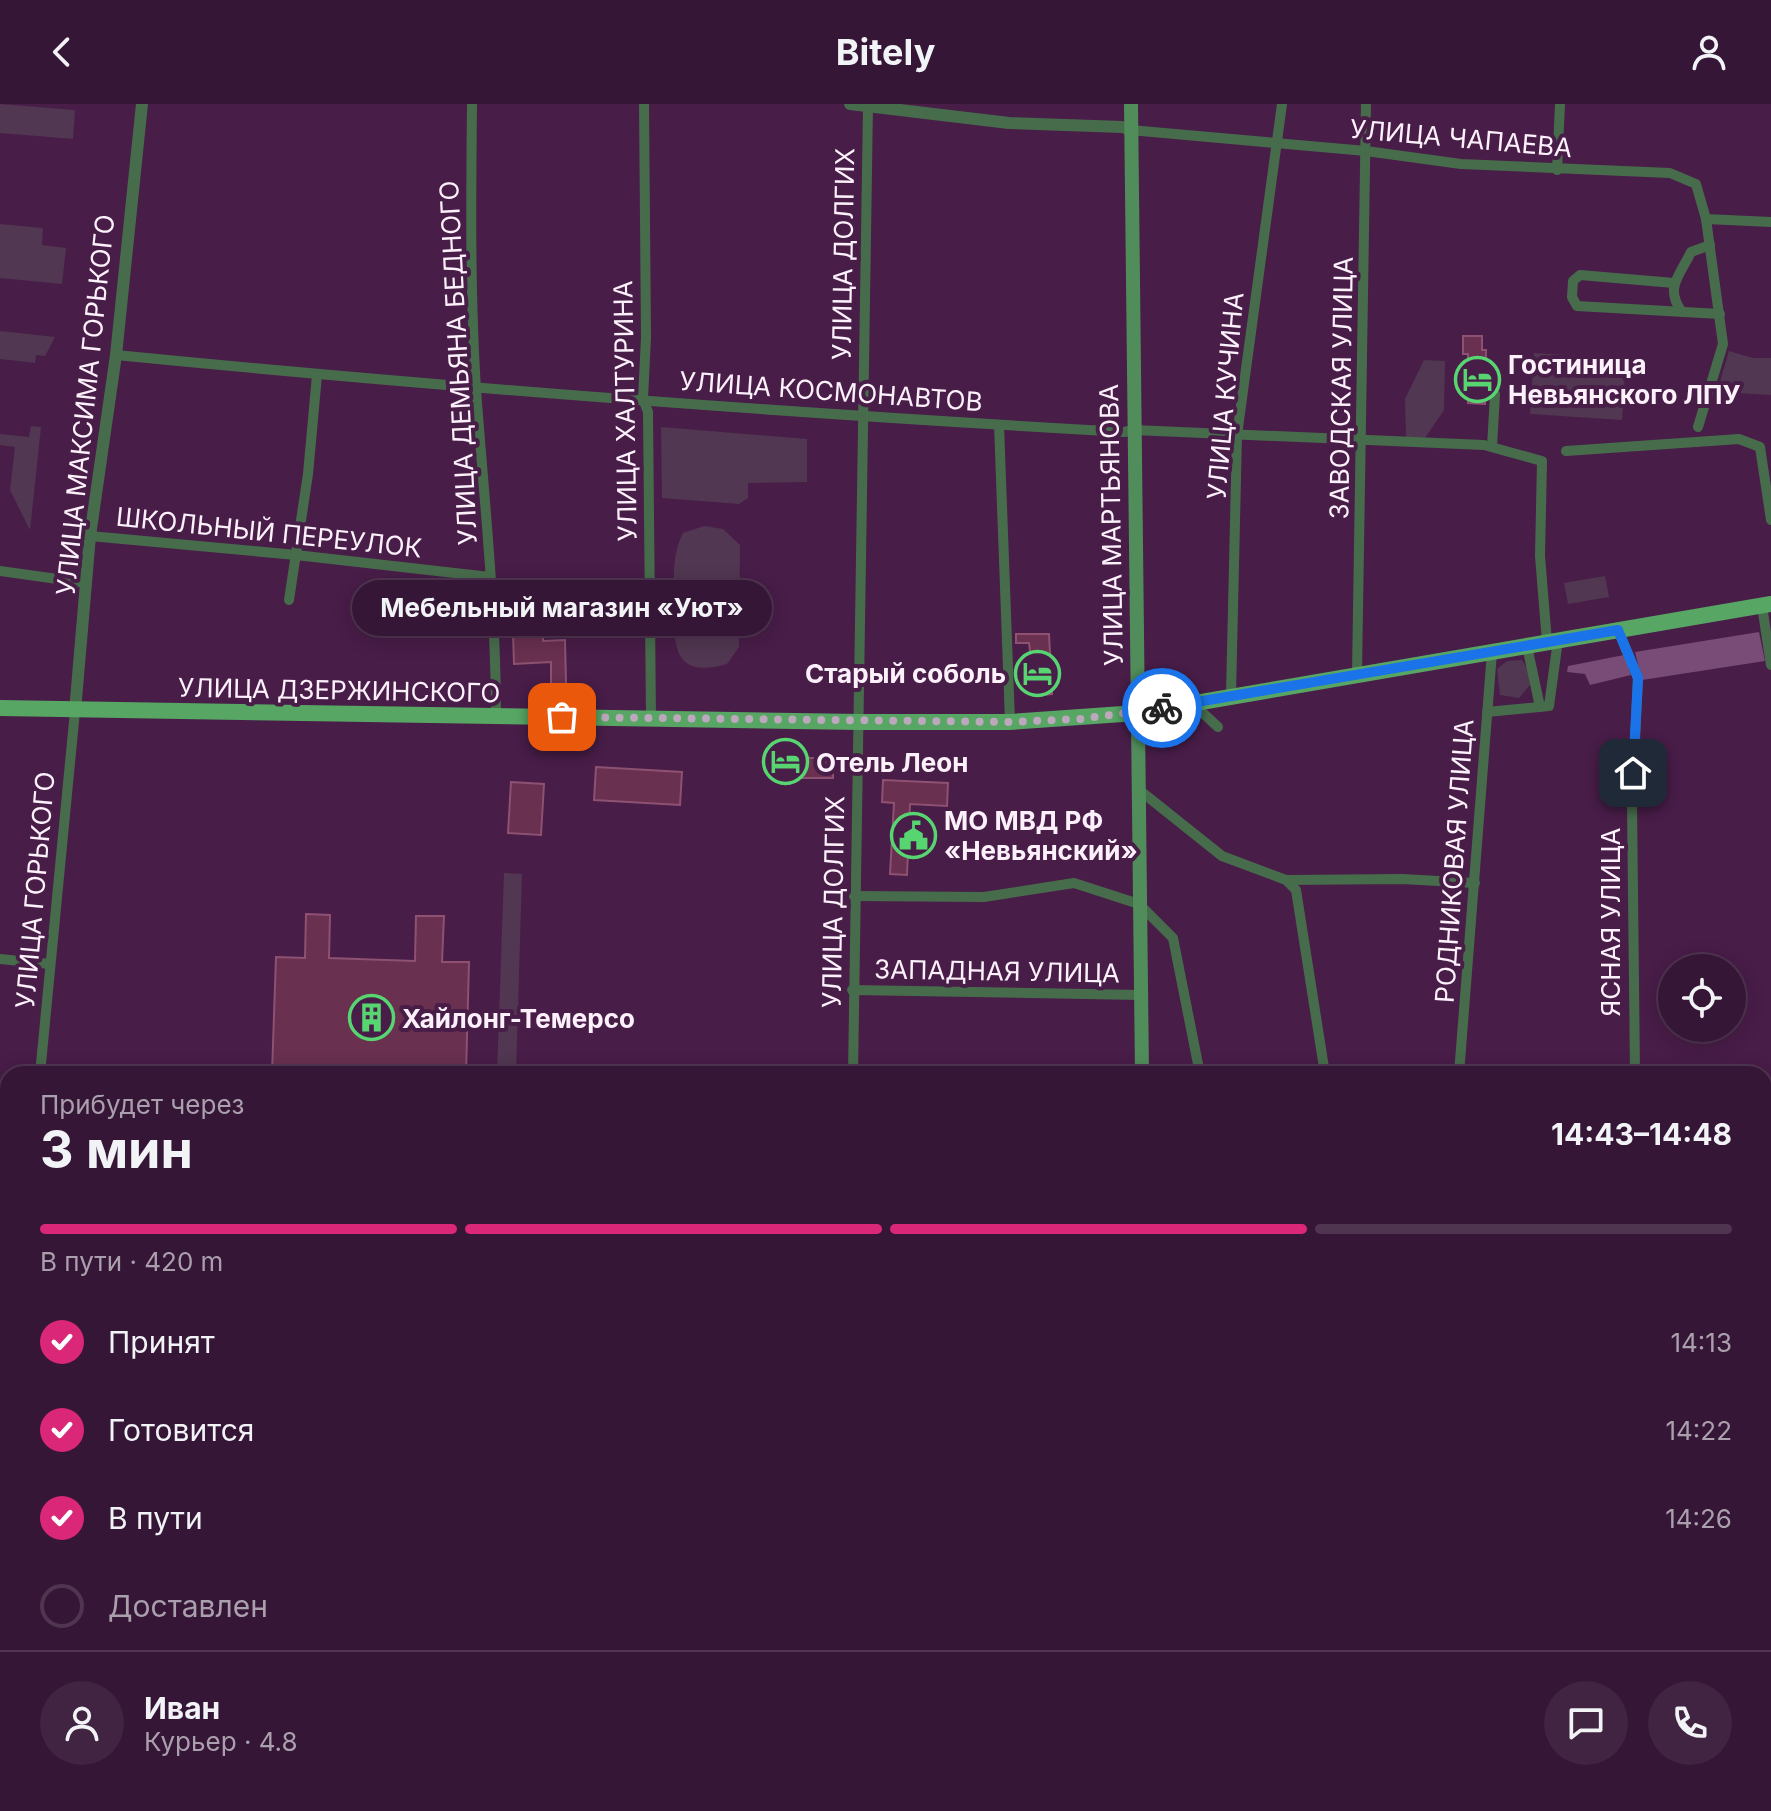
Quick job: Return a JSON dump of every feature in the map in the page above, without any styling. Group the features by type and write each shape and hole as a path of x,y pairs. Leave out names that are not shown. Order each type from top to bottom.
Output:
{"main road":[{"name":"УЛИЦА МАРТЬЯНОВА","path":"1131,104 1142,1066"},
{"name":"УЛИЦА ДЗЕРЖИНСКОГО","path":"0,708 1010,722 1137,713 1231,694 1767,605"}],"street":[{"name":"УЛИЦА МАКСИМА ГОРЬКОГО","path":"75,711 90,536 116,355 142,104"},
{"name":"УЛИЦА ДЕМЬЯНА БЕДНОГО","path":"472,104 470,222 476,387 490,577 496,716"},
{"name":"УЛИЦА ХАЛТУРИНА","path":"644,104 646,337 643,399 648,412 651,718"},
{"name":"УЛИЦА ЧАПАЕВА","path":"850,104 1009,123 1122,127 1276,142 1461,164 1670,173 1696,184 1706,219 1720,314 1723,344 1698,427"},
{"name":"УЛИЦА КУЧИНА","path":"1231,694 1237,435 1282,104"},
{"name":"ЗАВОДСКАЯ УЛИЦА","path":"1357,673 1366,104"},
{"path":"1557,170 1560,104"},
{"name":"УЛИЦА ДОЛГИХ","path":"853,1066 868,106"},
{"path":"1706,219 1771,222"},
{"path":"1682,312 1674,300 1674,283 1691,252 1710,245"},
{"path":"1674,283 1580,275 1573,281 1572,297 1577,306 1720,314"},
{"name":"УЛИЦА КОСМОНАВТОВ","path":"116,355 317,375 861,417 1124,432 1134,430 1492,447 1542,461 1540,556 1553,641"},
{"path":"289,600 317,375"},
{"path":"1492,447 1495,394"},
{"path":"999,425 1010,722"},
{"path":"1566,451 1739,439 1760,447 1771,520"},
{"name":"ШКОЛЬНЫЙ ПЕРЕУЛОК","path":"90,536 490,577"},
{"path":"0,571 86,583"},
{"path":"1767,605 1771,665"},
{"name":"ЯСНАЯ УЛИЦА","path":"1618,630 1638,678 1632,804 1635,1066"},
{"path":"1487,712 1549,706 1553,641"},
{"path":"1527,646 1540,707"},
{"name":"РОДНИКОВАЯ УЛИЦА","path":"1460,1066 1492,652"},
{"path":"1191,702 1218,727"},
{"name":"УЛИЦА ГОРЬКОГО","path":"41,1066 75,711"},
{"path":"1138,789 1222,856 1286,880 1402,879 1475,883"},
{"path":"1286,880 1296,890 1324,1066"},
{"path":"854,896 984,897 1074,883 1139,904 1173,938 1198,1066"},
{"path":"0,959 50,964"},
{"name":"ЗАПАДНАЯ УЛИЦА","path":"852,990 1141,995"}],"shaded area":[{"path":"0,104 75,110 73,139 0,133"},
{"path":"0,224 43,228 42,245 66,248 62,284 0,278"},
{"path":"0,331 55,337 45,356 36,355 35,363 0,359"},
{"path":"1729,351 1753,358 1771,358 1771,395 1717,392"},
{"path":"1534,353 1626,359 1622,420 1530,414"},
{"path":"1424,360 1445,361 1444,410 1425,438 1406,437 1405,399"},
{"path":"31,426 41,427 30,530 10,490 15,447 0,445 0,434 29,437"},
{"path":"661,427 807,439 807,482 748,483 748,498 739,504 662,498"},
{"path":"704,526 723,529 740,545 739,647 727,664 709,668 695,667 686,662 676,644 674,631 677,549 683,533"},
{"path":"1605,576 1609,597 1568,604 1564,583"},
{"path":"1759,632 1765,661 1642,680 1635,652"},
{"path":"1624,655 1631,675 1590,685 1585,674 1567,672 1568,666"},
{"path":"1522,660 1529,671 1530,685 1519,698 1500,695 1497,669 1507,661"},
{"path":"504,873 522,874 516,1066 497,1066"}],"building":[{"name":"Гостиница Невьянского ЛПУ","path":"1463,336 1482,336 1482,350 1486,350 1485,404 1468,403 1468,354 1463,354"},
{"path":"543,631 543,641 565,640 566,684 551,685 551,662 514,664 513,633"},
{"name":"Старый соболь","path":"1016,634 1049,634 1052,694 1042,695 1042,687 1023,687 1022,659 1031,658 1029,643 1016,643"},
{"path":"802,758 833,758 833,778 802,778"},
{"path":"596,767 682,772 680,805 594,800"},
{"name":"МО МВД РФ «Невьянский»","path":"883,780 948,783 947,806 910,804 907,875 890,874 894,803 882,802"},
{"path":"511,782 544,784 541,835 508,833"},
{"name":"Хайлонг-Темерсо","path":"306,914 330,915 329,958 415,961 416,916 444,916 442,962 469,962 466,1066 272,1066 276,957 305,958"}],"way so far":[{"path":"562,717 1010,722 1080,719 1162,708"}],"place":[{"name":"Гостиница Невьянского ЛПУ","path":"1477,379"},
{"name":"Старый соболь","path":"1037,673"},
{"name":"Мебельный магазин «Уют»","path":"562,717"},
{"name":"Отель Леон","path":"785,762"},
{"name":"МО МВД РФ «Невьянский»","path":"913,835"},
{"name":"Хайлонг-Темерсо","path":"371,1018"}],"route":[{"path":"1162,708 1281,685 1618,630 1638,678 1633,773"}]}
